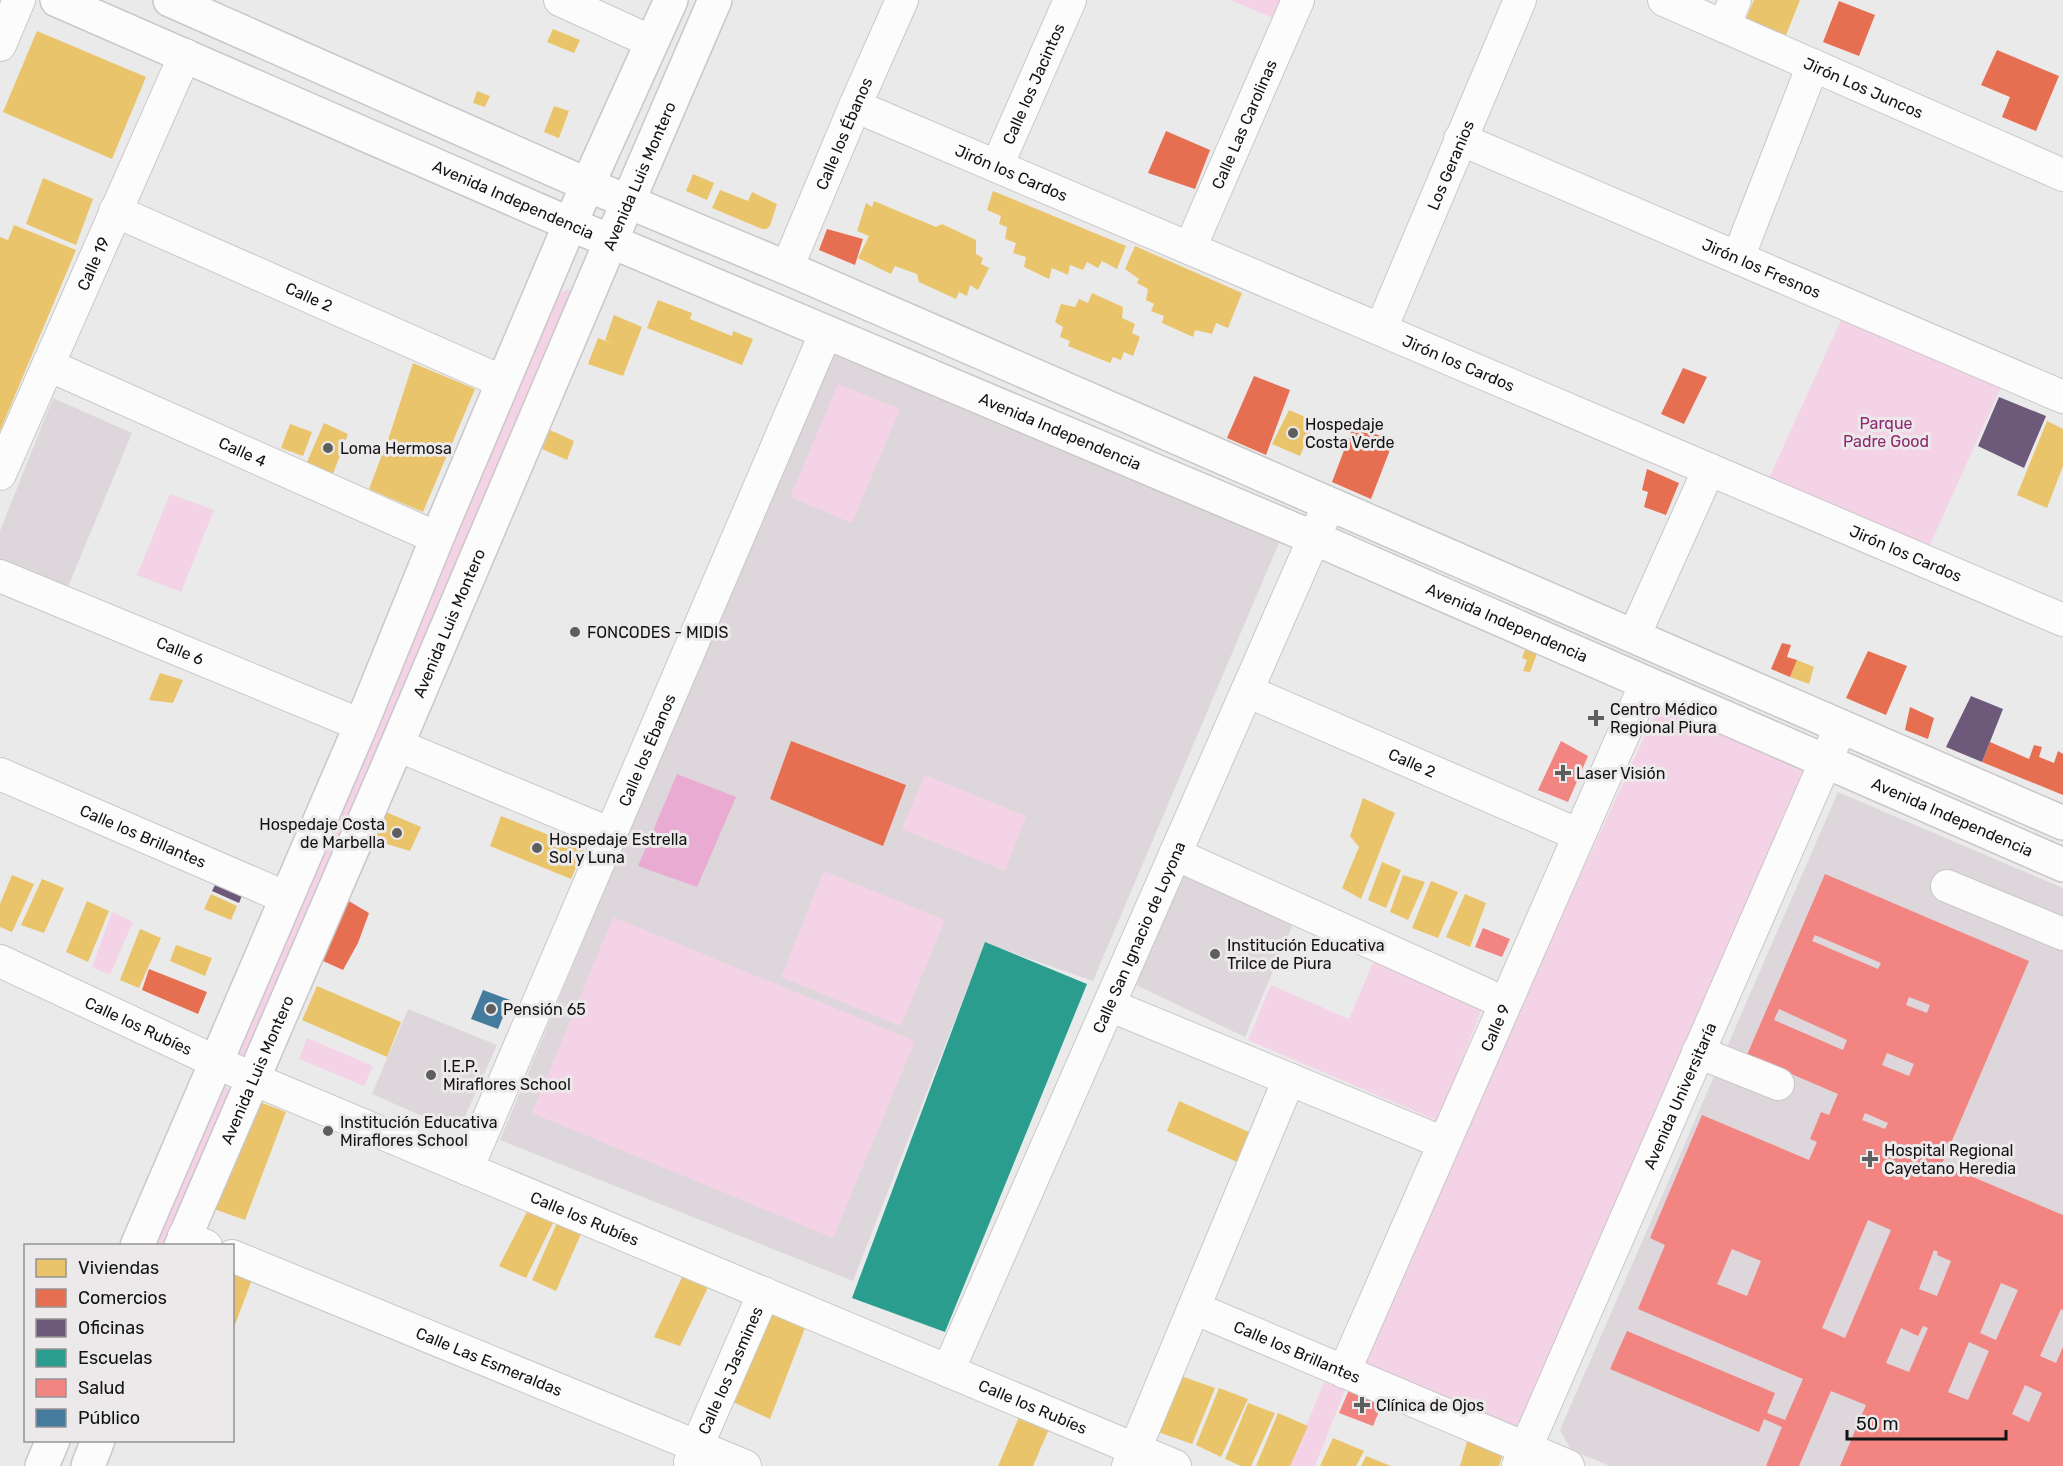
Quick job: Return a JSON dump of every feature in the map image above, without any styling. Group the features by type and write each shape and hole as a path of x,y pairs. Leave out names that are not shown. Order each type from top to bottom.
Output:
{"main road":[{"name":"Avenida Independencia","path":"57,0 570,224 1314,538 2063,865"},
{"path":"170,0 204,7 588,185 787,268 2063,823"},
{"path":"137,1244 361,725 437,538 570,224 671,0"},
{"name":"Avenida Luis Montero","path":"190,1242 253,1079 715,0"},
{"path":"42,1466 51,1442"},
{"path":"88,1466 97,1442"}],"street":[{"path":"0,45 19,0"},
{"path":"560,0 652,42"},
{"name":"Calle los Ébanos","path":"787,268 902,0"},
{"name":"Calle los Jacintos","path":"997,166 1070,0"},
{"name":"Calle Las Carolinas","path":"1190,248 1298,0"},
{"name":"Los Geranios","path":"1381,329 1520,0"},
{"name":"Jirón Los Juncos","path":"1664,0 1730,13 1813,65 2063,175"},
{"name":"Calle 19","path":"0,474 185,55"},
{"path":"1738,258 1813,65"},
{"name":"Jirón los Cardos","path":"855,106 2063,620"},
{"name":"Jirón los Fresnos","path":"1460,139 2063,397"},
{"name":"Calle 2","path":"115,212 503,382"},
{"name":"Calle los Ébanos","path":"467,1169 826,332"},
{"name":"Calle 4","path":"48,365 437,538"},
{"path":"1634,636 1709,469"},
{"name":"Calle San Ignacio de Loyona","path":"948,1371 1329,504"},
{"name":"Calle 6","path":"0,576 361,725"},
{"name":"Calle 9","path":"1344,1372 1646,683"},
{"name":"Calle 2","path":"1247,691 1578,835"},
{"name":"Avenida Universitaría","path":"1522,1457 1841,726"},
{"path":"397,745 611,834"},
{"name":"Calle los Brillantes","path":"0,774 287,898"},
{"path":"1175,854 1505,1003"},
{"path":"1947,886 2063,934"},
{"name":"Calle los Rubíes","path":"0,961 253,1079 948,1371 1132,1458 1175,1466"},
{"path":"1109,1005 1444,1143"},
{"path":"1698,1052 1778,1084"},
{"path":"1132,1458 1289,1079"},
{"name":"Calle Las Esmeraldas","path":"234,1257 694,1454 745,1466"},
{"name":"Calle los Jasmines","path":"694,1454 764,1293"},
{"name":"Calle los Brillantes","path":"1194,1308 1344,1372 1522,1457 1568,1466"}],"shaded area":[{"path":"834,342 1284,531 1093,981 985,943 853,1281 500,1140"},
{"path":"53,398 132,433 67,589 0,560 0,531"},
{"path":"677,774 736,797 697,887 638,866"},
{"name":"Hospital Regional Cayetano Heredia","path":"1838,792 2063,888 2063,1466 1610,1466 1571,1450 1560,1430"},
{"name":"Institución Educativa Trilce de Piura","path":"1183,868 1294,922 1245,1037 1136,985"},
{"name":"I.E.P. Miraflores School","path":"408,1009 497,1045 458,1132 372,1094"}],"green space":[{"path":"1231,0 1286,0 1277,20"},
{"path":"570,289 573,306 244,1063 231,1056 554,295"},
{"name":"Parque Padre Good","path":"1842,318 2002,385 1929,547 1769,478"},
{"path":"838,384 900,409 852,523 790,497"},
{"path":"170,494 214,510 181,592 137,575"},
{"path":"1662,698 1808,764 1515,1439 1356,1364"},
{"path":"925,775 1026,816 1005,871 902,829"},
{"path":"824,871 945,920 901,1026 781,977"},
{"path":"112,912 133,922 110,975 92,967"},
{"path":"613,917 915,1041 833,1238 532,1113"},
{"path":"1375,958 1483,1006 1438,1121 1248,1040 1271,985 1349,1019"},
{"path":"307,1038 373,1066 364,1086 299,1059"},
{"path":"225,1083 229,1091 162,1244 145,1244"},
{"path":"1324,1382 1345,1390 1315,1466 1290,1466"}],"building: Viviendas":[{"path":"1754,0 1800,0 1786,35 1746,19"},
{"path":"553,29 580,40 574,53 547,42"},
{"path":"37,31 146,77 112,159 3,112"},
{"path":"477,91 490,96 485,107 473,103"},
{"path":"554,106 569,111 559,138 544,132"},
{"path":"693,174 714,183 707,200 686,191"},
{"path":"43,178 93,199 76,245 26,224"},
{"path":"720,190 748,201 752,192 777,204 770,226 762,229 712,208"},
{"path":"993,191 1126,246 1117,269 1102,261 1098,268 1087,262 1083,270 1070,265 1068,275 1052,268 1049,279 1024,267 1026,257 1013,253 1016,243 1005,239 1007,227 999,224 1001,216 987,210"},
{"path":"874,201 936,227 942,224 976,240 976,254 983,258 981,264 989,268 978,290 970,285 967,296 959,292 956,299 919,282 917,274 895,266 891,274 858,258 869,236 857,231 866,203 872,207"},
{"path":"14,225 76,250 0,431 0,237 8,240"},
{"path":"1135,246 1242,293 1228,328 1216,323 1212,334 1195,330 1193,337 1162,323 1164,316 1151,311 1154,304 1146,300 1148,289 1137,283 1139,279 1125,269"},
{"path":"1092,293 1123,307 1122,318 1135,324 1132,333 1140,337 1133,356 1124,352 1121,360 1113,357 1110,363 1068,346 1070,341 1060,337 1063,327 1055,322 1061,304 1075,307 1079,299 1088,303"},
{"path":"658,300 692,313 690,319 732,336 733,331 753,339 742,365 647,328"},
{"path":"614,315 642,327 623,376 588,364 598,338 614,344 605,340"},
{"path":"413,363 475,389 423,512 369,489"},
{"name":"Hospedaje Costa Verde","path":"1289,410 1315,421 1300,456 1272,444"},
{"path":"2047,421 2063,429 2063,466 2047,508 2017,495"},
{"name":"Loma Hermosa","path":"324,423 348,434 333,474 307,462"},
{"path":"290,424 312,432 303,456 281,448"},
{"path":"550,430 574,441 567,460 542,449"},
{"path":"1526,647 1538,651 1530,672 1523,671 1527,660 1522,658"},
{"path":"1797,660 1814,667 1809,684 1790,677"},
{"path":"160,673 183,680 173,703 149,700"},
{"path":"1363,798 1395,813 1361,899 1342,888 1359,847 1350,836"},
{"name":"Hospedaje Costa de Marbella","path":"386,812 421,827 410,851 374,840"},
{"name":"Hospedaje Estrella Sol y Luna","path":"501,816 584,849 571,879 490,846"},
{"path":"1382,862 1401,870 1386,908 1368,900"},
{"path":"12,875 34,884 12,932 0,927 0,904"},
{"path":"1403,875 1425,882 1408,920 1390,912"},
{"path":"42,879 64,888 44,933 21,925"},
{"path":"1431,881 1458,892 1438,938 1412,928"},
{"path":"211,894 237,906 231,920 204,909"},
{"path":"1465,894 1486,903 1470,947 1446,937"},
{"path":"87,901 109,911 88,962 66,952"},
{"path":"140,929 161,938 139,988 120,980"},
{"path":"176,945 212,958 205,976 170,961"},
{"path":"317,986 401,1022 387,1057 302,1020"},
{"path":"252,1099 286,1112 245,1220 211,1208"},
{"path":"1179,1101 1249,1132 1237,1162 1167,1131"},
{"path":"530,1206 556,1217 526,1278 499,1266"},
{"path":"560,1216 584,1227 556,1291 532,1280"},
{"path":"234,1261 256,1269 234,1327"},
{"path":"684,1273 709,1285 680,1346 654,1337"},
{"path":"773,1308 807,1323 770,1419 733,1402"},
{"path":"1181,1376 1215,1388 1192,1444 1158,1432"},
{"path":"1219,1388 1248,1399 1221,1457 1196,1445"},
{"path":"1248,1403 1275,1413 1251,1466 1241,1466 1225,1459"},
{"path":"1022,1410 1052,1422 1033,1466 998,1466"},
{"path":"1278,1413 1308,1426 1290,1466 1256,1466"},
{"path":"1333,1438 1364,1451 1356,1466 1320,1466"},
{"path":"1468,1438 1504,1451 1499,1466 1460,1466"},
{"path":"1366,1456 1391,1466 1361,1466"}],"building: Comercios":[{"path":"1839,1 1875,15 1859,56 1823,42"},
{"path":"1997,50 2059,76 2036,131 2002,117 2010,97 1981,85"},
{"path":"1166,131 1210,150 1195,189 1148,173"},
{"path":"827,229 863,239 855,265 819,250"},
{"path":"1683,368 1707,377 1684,424 1661,414"},
{"path":"1254,376 1290,390 1266,455 1227,438"},
{"path":"1354,424 1393,442 1371,499 1332,482"},
{"path":"1647,469 1679,483 1666,515 1644,507 1648,492 1642,490"},
{"path":"1782,643 1791,645 1787,657 1797,660 1790,677 1771,669"},
{"path":"1868,651 1907,666 1886,715 1846,698"},
{"path":"1910,707 1934,718 1928,739 1905,730"},
{"path":"791,741 906,785 883,846 770,799"},
{"path":"1990,742 2029,759 2034,745 2042,747 2039,757 2054,763 2058,751 2063,754 2063,795 1982,762"},
{"path":"347,900 369,913 358,943 343,970 323,961"},
{"path":"149,969 207,992 198,1014 142,990"}],"building: Oficinas":[{"path":"1999,397 2046,416 2024,468 1978,446"},
{"path":"1971,696 2003,709 1982,762 1946,747"},
{"path":"217,881 243,893 239,903 212,891"}],"building: Escuelas":[{"path":"985,942 1087,984 945,1332 852,1298"}],"building: Salud":[{"name":"Laser Visión","path":"1561,741 1588,756 1568,802 1538,790"},
{"name":"Hospital Regional Cayetano Heredia","path":"1825,874 2029,961 1942,1164 2063,1215 2063,1310 2061,1309 2040,1356 2056,1363 2063,1347 2063,1466 1840,1466 1866,1405 1831,1391 1799,1466 1766,1466 1782,1427 1764,1419 1759,1432 1610,1369 1627,1331 1775,1393 1767,1413 1785,1420 1803,1379 1638,1309 1665,1245 1650,1238 1702,1115 1809,1160 1817,1142 1810,1139 1821,1112 1829,1115 1838,1094 1747,1055","holes":["1815,935 1881,963 1878,969 1812,941","1909,997 1930,1005 1927,1013 1906,1005","1779,1009 1847,1040 1843,1050 1774,1020","1887,1053 1914,1064 1909,1076 1882,1065","1865,1113 1888,1123 1885,1129 1862,1120","1868,1220 1891,1230 1845,1338 1822,1328","1732,1249 1761,1261 1747,1296 1717,1284","1934,1250 1938,1252 1937,1255 1951,1261 1937,1296 1919,1289","2001,1283 2018,1290 1996,1340 1980,1333","1923,1326 1928,1328 1909,1372 1886,1363 1901,1328 1918,1336","1969,1342 1989,1351 1968,1400 1948,1392","2025,1385 2042,1393 2029,1422 2012,1414"]},
{"path":"1483,928 1510,939 1502,957 1475,947"},
{"name":"Clínica de Ojos","path":"1352,1383 1385,1397 1373,1426 1339,1413"}],"building: Público":[{"name":"Pensión 65","path":"483,990 510,1000 498,1029 471,1019"}],"place":[{"name":"Hospedaje Costa Verde","path":"1293,433"},
{"name":"Loma Hermosa","path":"328,448"},
{"name":"FONCODES - MIDIS","path":"575,632"},
{"name":"Centro Médico Regional Piura","path":"1596,718"},
{"name":"Laser Visión","path":"1563,773"},
{"name":"Hospedaje Costa de Marbella","path":"397,833"},
{"name":"Hospedaje Estrella Sol y Luna","path":"537,848"},
{"name":"Institución Educativa Trilce de Piura","path":"1215,954"},
{"name":"Pensión 65","path":"491,1009"},
{"name":"I.E.P. Miraflores School","path":"431,1075"},
{"name":"Institución Educativa Miraflores School","path":"328,1131"},
{"name":"Hospital Regional Cayetano Heredia","path":"1870,1159"},
{"name":"Clínica de Ojos","path":"1362,1405"}]}
